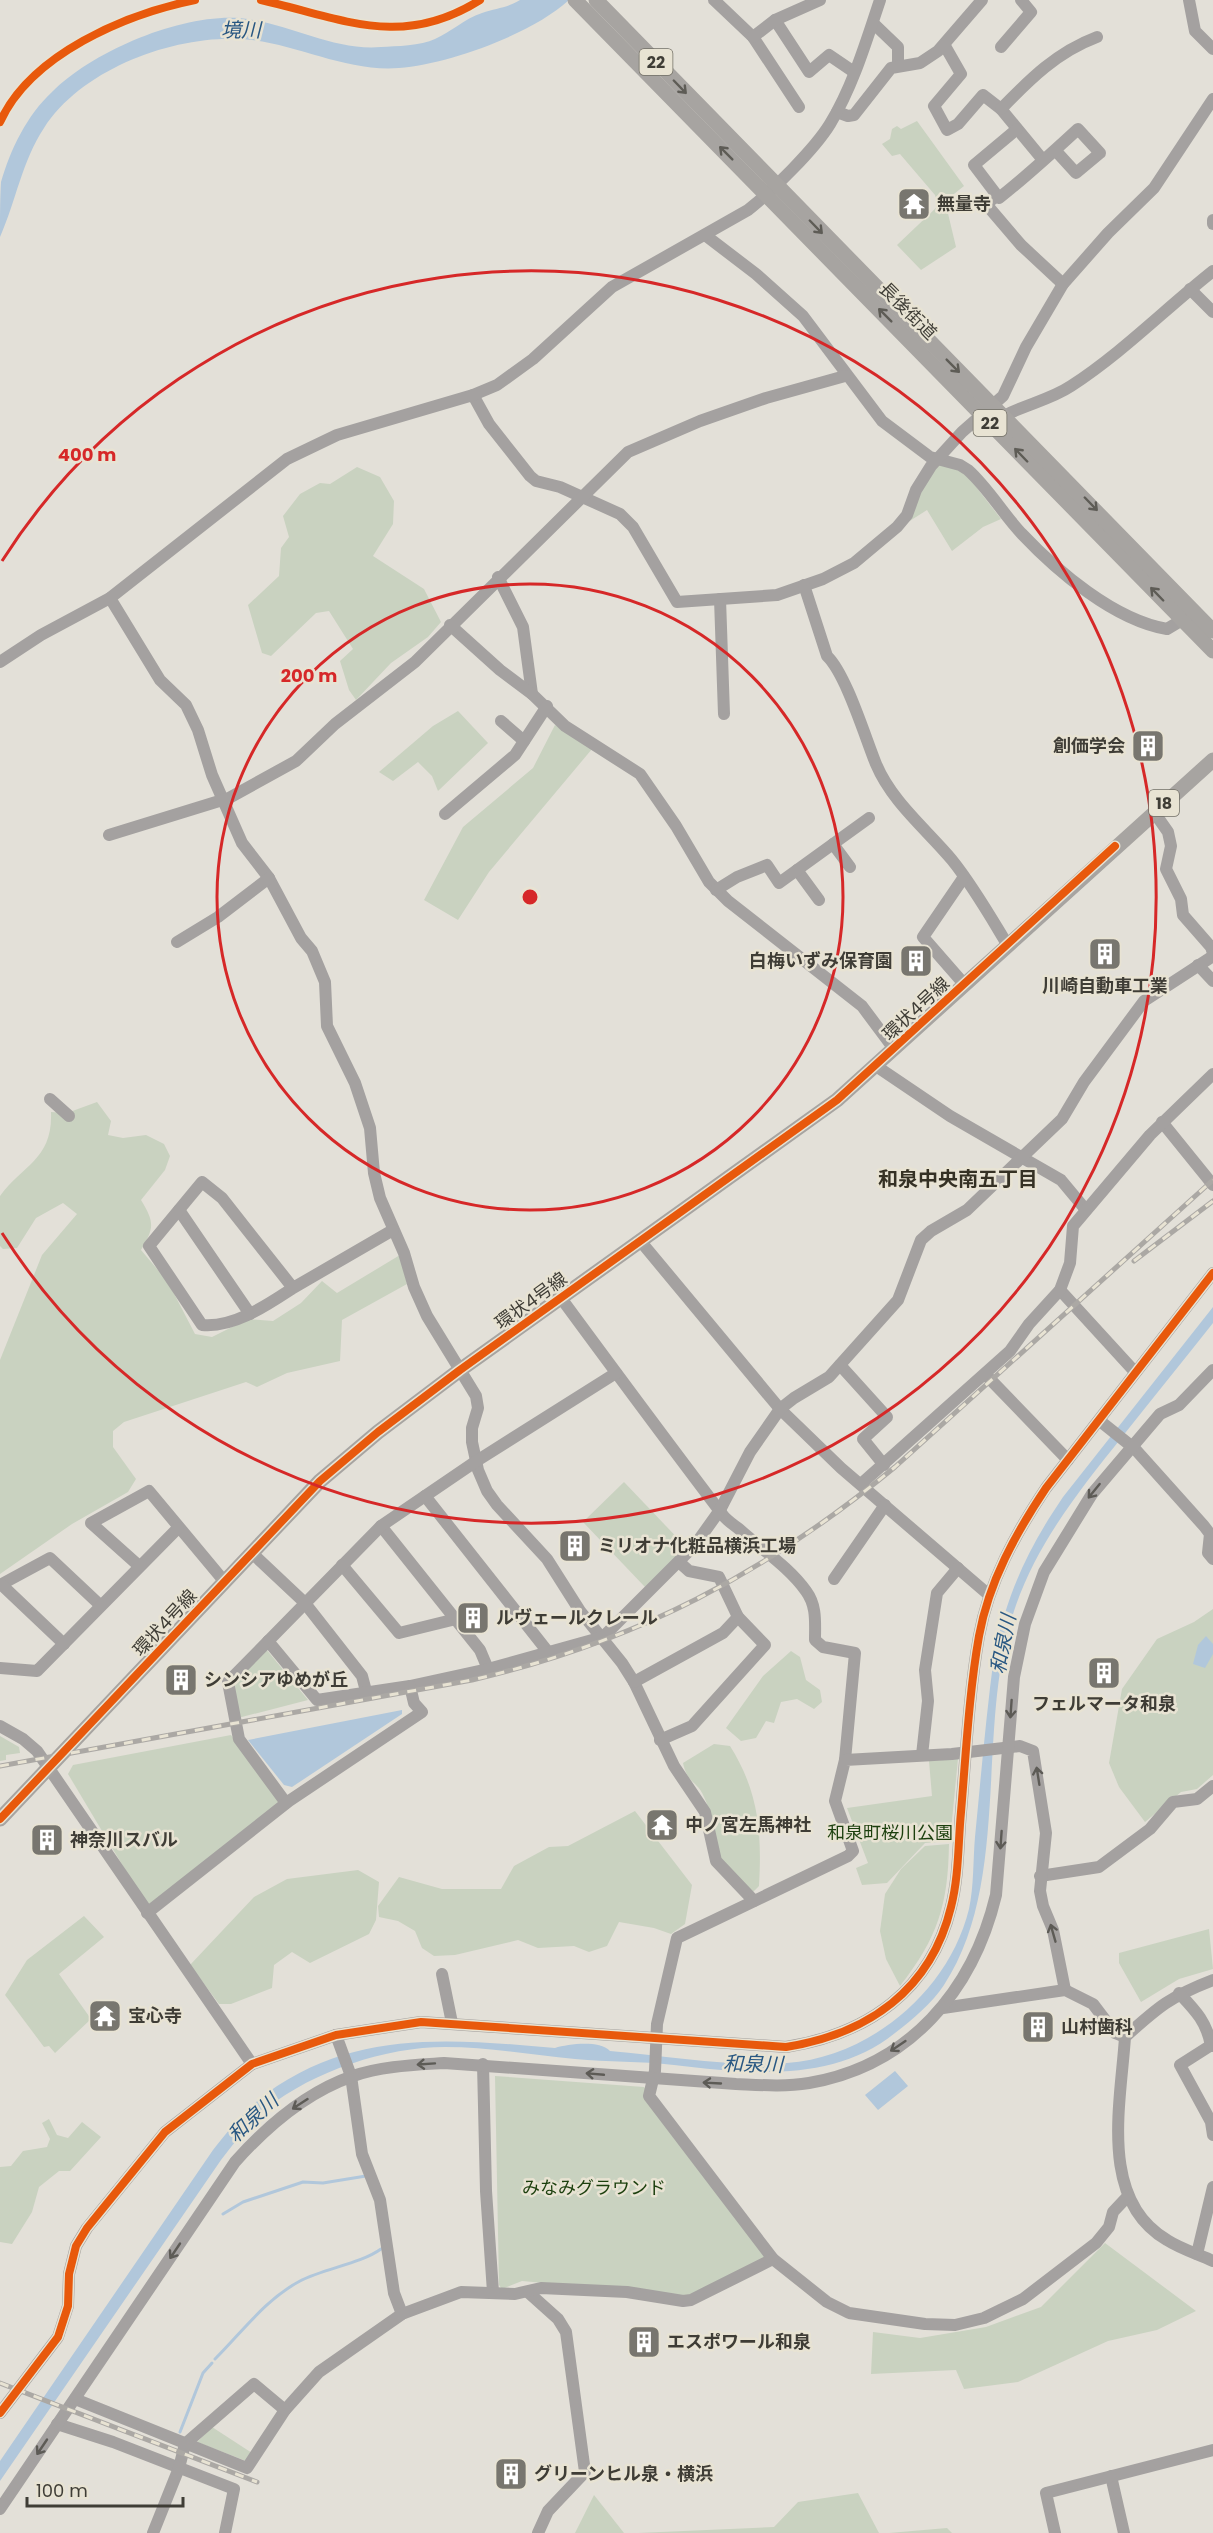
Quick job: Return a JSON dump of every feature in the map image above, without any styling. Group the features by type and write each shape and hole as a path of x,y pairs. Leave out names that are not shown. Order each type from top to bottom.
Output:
{"main road":[{"name":"長後街道","path":"575,0 771,190 1213,631"},
{"name":"長後街道","path":"596,0 771,190"},
{"name":"長後街道","path":"994,412 1182,620 1213,651"},
{"name":"環状4号線","path":"0,1819 320,1481 378,1432 460,1370 801,1128 876,1066 1007,944 1213,760"}],"street":[{"path":"714,0 753,37 799,107"},
{"path":"753,37 775,20 820,0"},
{"path":"0,662 41,635 110,598 287,459 338,435 472,395 497,385 533,359 612,287 748,210 771,190 817,141 837,112 880,0"},
{"path":"837,112 848,116 854,114 891,68 920,63 945,46 956,28 982,0"},
{"path":"1000,47 1031,12 1021,0"},
{"path":"1189,0 1195,31 1213,49"},
{"path":"775,20 809,72 829,56 854,72"},
{"path":"873,22 898,47 898,66"},
{"path":"1001,109 1043,67 1070,48 1097,37"},
{"path":"945,46 961,74 934,106 946,130 958,124 983,96 1001,109 1043,160"},
{"path":"472,395 489,424 536,481 560,487 620,514 633,527 677,602 777,595 804,585 854,563 897,528 907,514 916,490 937,459 994,412 1026,347 1063,284 1108,233 1154,188 1213,99"},
{"path":"1017,129 974,165 999,198 1055,150"},
{"path":"997,195 986,204 1021,245 1063,284"},
{"path":"705,235 756,274 803,316 845,376 882,421 930,457 960,465 968,470 1021,533 1045,557 1101,600 1153,626 1167,629 1182,620"},
{"path":"994,412 1044,402 1069,387 1114,356 1213,271"},
{"path":"1190,289 1213,312"},
{"path":"109,836 224,799 297,761 335,723 415,662 498,577 628,452 700,421 755,402 845,376"},
{"path":"498,577 523,627 532,693"},
{"path":"804,585 827,656 832,661 847,692 881,775 900,804 964,877 1007,944"},
{"path":"110,598 160,680 186,705 198,730 212,775 242,843 268,878 301,938 312,951 325,982 327,1026 365,1109 370,1128 374,1173 393,1230 427,1316 472,1389 478,1405 471,1434 475,1462 497,1505 547,1559 580,1611 603,1637 634,1682 660,1740 705,1812 716,1861 754,1901"},
{"path":"720,599 724,714"},
{"path":"450,625 500,670 547,706 565,726 640,774 653,789 716,890 862,1006 894,1049"},
{"path":"445,814 515,755 547,706"},
{"path":"501,721 524,741"},
{"path":"268,1641 317,1700 410,1686 488,1669 603,1637 695,1545 720,1510 750,1452 780,1409 829,1377 898,1300 921,1240 930,1231 967,1210 1062,1119 1084,1082 1144,1000 1213,955 1183,915 1181,899 1166,869 1171,846 1168,832 1154,812"},
{"path":"716,890 737,876 767,865 780,883 869,818"},
{"path":"833,844 849,867"},
{"path":"797,870 819,900"},
{"path":"964,877 923,937 964,984"},
{"path":"177,942 218,917 268,878"},
{"path":"1198,965 1213,981"},
{"path":"876,1066 950,1116 1061,1180 1086,1210"},
{"path":"861,1484 986,1375 1010,1351 1029,1324 1060,1290 1070,1263 1073,1226 1162,1122 1213,1074"},
{"path":"50,1099 69,1116"},
{"path":"1162,1122 1213,1185"},
{"path":"293,1288 222,1198 202,1182 149,1246 202,1325 214,1326 250,1314 393,1230"},
{"path":"179,1210 250,1314"},
{"path":"642,1243 780,1409 861,1484 989,1595"},
{"path":"0,2414 58,2337 68,2306 71,2265 76,2246 87,2228 165,2132 252,2064 338,2041 365,2030 422,2022 656,2042 786,2047 817,2042 865,2023 901,1996 934,1951 952,1905 970,1752 977,1652 989,1595 1028,1515 1068,1460 1103,1424 1135,1372 1213,1273"},
{"path":"1060,1290 1135,1372"},
{"path":"561,1298 653,1425 675,1449 695,1482 720,1510 798,1579 815,1610 815,1640 823,1647 855,1653 845,1760 835,1801 853,1851 848,1856 677,1938 657,2024 654,2075 649,2096 773,2259 827,2302 849,2313 925,2324 965,2324 992,2315 1023,2299 1096,2243 1109,2227 1113,2212 1128,2196"},
{"path":"840,1365 887,1417 863,1439 884,1465"},
{"path":"0,2509 235,2162 255,2139 279,2118 350,2074 398,2066 483,2064 654,2075 775,2086 809,2083 852,2071 884,2056 912,2037 943,2008 966,1975 990,1922 996,1895 1005,1747 1014,1677 1025,1624 1044,1572 1087,1500 1130,1445 1160,1414 1179,1405 1213,1370"},
{"path":"286,1803 239,1739 228,1682 381,1526 475,1462 616,1373"},
{"path":"986,1375 1068,1460"},
{"path":"1103,1424 1130,1445 1210,1534 1208,1553 1213,1559"},
{"path":"138,1565 91,1523 148,1491 224,1581"},
{"path":"425,1496 548,1653"},
{"path":"834,1579 885,1505"},
{"path":"381,1526 480,1650 488,1669"},
{"path":"0,1668 37,1671 138,1565 178,1528"},
{"path":"252,1553 304,1602 362,1676 366,1691"},
{"path":"64,1644 1,1585 50,1558 100,1605"},
{"path":"660,1740 692,1726 765,1645 738,1617 719,1577 689,1570 679,1562"},
{"path":"342,1565 399,1634 456,1619"},
{"path":"922,1755 928,1701 925,1670 937,1593 958,1568"},
{"path":"634,1682 723,1633 738,1617"},
{"path":"147,1913 286,1803 422,1712 414,1703 410,1686"},
{"path":"0,1726 30,1744 48,1768 252,2064"},
{"path":"845,1760 970,1752 1005,1747 1026,1747 1034,1754 1046,1833 1040,1876 1043,1906 1053,1930 1065,1990"},
{"path":"1040,1876 1099,1867 1149,1829 1173,1802 1197,1799 1213,1786"},
{"path":"442,1974 452,2023"},
{"path":"1213,1980 1179,1993 1160,2005 1125,2037 1118,2145 1119,2170 1128,2196 1142,2217 1157,2233 1213,2261"},
{"path":"943,2008 1065,1990 1093,2004 1115,2033 1125,2037"},
{"path":"1179,1993 1202,2018 1209,2031 1212,2045 1180,2066 1211,2122 1213,2135"},
{"path":"338,2041 350,2074 362,2154 380,2200 394,2293 402,2314"},
{"path":"483,2064 486,2192 494,2292"},
{"path":"1197,2254 1213,2187"},
{"path":"75,2399 247,2468 285,2410 319,2372 351,2347 402,2314 461,2292 529,2293 541,2288 627,2292 691,2300 773,2259"},
{"path":"529,2293 558,2319 566,2332 585,2472 548,2511 538,2533"},
{"path":"153,2533 179,2468 185,2444 255,2384 285,2410"},
{"path":"57,2424 234,2489 225,2533"},
{"path":"1055,2533 1046,2493 1213,2450"},
{"path":"1111,2476 1124,2533"}],"green space":[{"path":"917,121 964,186 945,201 956,247 921,270 897,245 938,206 935,195 900,154 892,156 882,144 890,139 892,129 897,126 901,129"},
{"path":"936,462 960,470 970,479 1001,519 983,527 952,551 927,510 905,524"},
{"path":"357,467 380,477 394,501 393,524 373,556 424,589 441,622 428,637 391,663 356,700 349,690 340,661 353,649 329,611 316,613 271,656 262,653 248,605 279,576 281,548 289,537 283,516 300,494 320,483 330,484"},
{"path":"458,711 488,743 438,791 432,776 418,762 393,781 379,772 433,726"},
{"path":"555,725 592,749 489,872 458,920 424,900 463,827 533,768"},
{"path":"97,1102 111,1121 108,1135 123,1138 146,1135 164,1144 170,1156 165,1170 141,1200 149,1214 151,1225 141,1250 168,1282 195,1334 212,1337 248,1319 273,1321 301,1303 322,1281 337,1293 400,1255 407,1284 342,1320 340,1361 287,1373 257,1387 246,1382 124,1422 113,1431 113,1447 136,1479 128,1492 72,1524 0,1574 0,1360 42,1255 77,1214 63,1203 36,1218 17,1248 3,1249 0,1246 0,1196 42,1151 50,1128 51,1112 67,1113"},
{"path":"624,1482 686,1547 645,1587 583,1522"},
{"path":"1213,1609 1213,1775 1197,1789 1181,1792 1145,1822 1119,1787 1109,1763 1122,1689 1157,1639 1194,1622"},
{"path":"266,1649 308,1700 238,1718 234,1684"},
{"path":"791,1651 800,1657 806,1680 820,1690 822,1702 814,1709 797,1699 781,1702 774,1723 766,1721 756,1738 741,1741 726,1728 763,1676"},
{"path":"231,1735 280,1802 148,1908 68,1774 73,1765"},
{"path":"0,1736 19,1747 20,1753 6,1755 6,1760 0,1761"},
{"path":"714,1744 730,1746 740,1763 753,1797 759,1831 760,1867 759,1886 752,1893 729,1872 716,1854 707,1803 702,1792 685,1770 683,1763"},
{"name":"和泉町桜川公園","path":"958,1759 950,1841 925,1843 887,1883 862,1885 856,1868 868,1863 847,1808 932,1796 929,1761"},
{"path":"635,1811 692,1885 685,1924 671,1934 654,1928 619,1922 607,1946 589,1952 574,1946 538,1948 518,1940 455,1955 434,1956 422,1948 415,1931 398,1921 379,1917 378,1906 399,1877 442,1889 501,1889 514,1866 549,1847 568,1846"},
{"path":"949,1844 946,1885 938,1919 924,1952 900,1986 886,1959 880,1931 885,1894 901,1869 925,1846"},
{"path":"358,1870 379,1882 376,1920 369,1934 310,1963 292,1952 274,1965 272,1988 231,2004 219,2004 190,1965 254,1897 287,1879"},
{"path":"84,1916 104,1937 59,1974 91,2019 55,2053 49,2046 44,2047 5,1995 27,1960"},
{"path":"1209,1929 1213,1969 1179,1979 1141,2002 1119,1963 1119,1953"},
{"name":"みなみグラウンド","path":"495,2076 644,2087 767,2258 687,2296 522,2281 502,2289 499,2285"},
{"path":"49,2119 57,2135 68,2138 82,2122 101,2137 70,2171 59,2171 39,2187 32,2212 12,2244 0,2242 0,2167 11,2166 23,2151 47,2147 50,2139 42,2123"},
{"path":"1105,2243 1196,2311 1157,2330 1108,2341 1018,2382 964,2389 956,2370 871,2374 873,2332 920,2338 986,2327 1041,2307"},
{"path":"212,2427 252,2453 246,2461 197,2442"},
{"path":"858,2493 879,2533 638,2533 774,2527 798,2502"},
{"path":"594,2495 624,2533 575,2533"},
{"path":"947,2528 952,2533 889,2533"}],"water":[{"name":"境川","path":"520,0 569,0 534,24 489,45 465,54 419,65 399,68 361,66 270,43 225,39 166,48 137,58 109,71 84,87 62,106 44,128 30,154 0,237 1,182 14,146 27,122 43,101 69,77 90,63 139,38 191,22 216,18 239,18 274,25 344,45 381,47 408,45 435,39 475,16"},
{"name":"和泉川","path":"1213,1307 1213,1323 1075,1498 1034,1563 1023,1587 1014,1611 1003,1656 996,1704 986,1852 978,1899 965,1944 944,1985 922,2010 895,2033 871,2049 845,2060 789,2071 731,2071 445,2047 399,2051 375,2057 328,2072 306,2083 260,2114 221,2160 0,2481 0,2461 213,2150 259,2099 300,2072 335,2058 370,2048 442,2041 555,2048 591,2044 599,2045 610,2051 698,2060 743,2064 787,2063 818,2058 848,2048 876,2033 902,2014 925,1992 944,1967 959,1939 969,1909 994,1656 1012,1592 1039,1535 1063,1497"},
{"path":"1206,1636 1213,1644 1213,1654 1205,1668 1193,1664 1198,1645"},
{"path":"402,1710 402,1714 292,1787 284,1785 248,1740"},
{"path":"895,2071 908,2086 878,2110 865,2095"}],"waterway":[{"path":"223,2214 243,2202 303,2182 323,2183 366,2176"},
{"path":"215,2359 265,2306 288,2288 300,2281 381,2249"},
{"path":"180,2432 203,2373 212,2363"}],"railway":[{"path":"0,1766 472,1680 589,1646 697,1599 798,1540 895,1467 1213,1180"},
{"path":"1134,1261 1213,1201"},
{"path":"0,2383 257,2482"}],"cycle path":[{"path":"0,122 14,98 34,76 57,57 83,41 140,15 195,0"},
{"path":"261,0 345,21 371,26 397,27 424,24 451,15 480,0"},
{"path":"0,1819 320,1481 378,1432 460,1370 837,1100 1115,846"},
{"path":"0,2413 58,2337 68,2306 69,2274 76,2246 87,2228 165,2132 252,2064 336,2035 421,2022 786,2047 816,2041 844,2031 869,2019 892,2003 912,1984 928,1962 942,1936 951,1907 957,1871 968,1723 979,1636 989,1596 1005,1558 1046,1488 1213,1273"}],"place":[{"name":"無量寺","path":"914,204"},
{"name":"創価学会","path":"1148,746"},
{"name":"川崎自動車工業","path":"1105,954"},
{"name":"白梅いずみ保育園","path":"916,961"},
{"name":"ミリオナ化粧品横浜工場","path":"575,1546"},
{"name":"ルヴェールクレール","path":"473,1618"},
{"name":"フェルマータ和泉","path":"1104,1673"},
{"name":"シンシアゆめが丘","path":"181,1680"},
{"name":"中ノ宮左馬神社","path":"662,1825"},
{"name":"神奈川スバル","path":"47,1840"},
{"name":"宝心寺","path":"105,2016"},
{"name":"山村歯科","path":"1038,2027"},
{"name":"エスポワール和泉","path":"644,2342"},
{"name":"グリーンヒル泉・横浜","path":"511,2474"}],"district":[{"name":"和泉中央南五丁目","path":"958,1179"}]}
